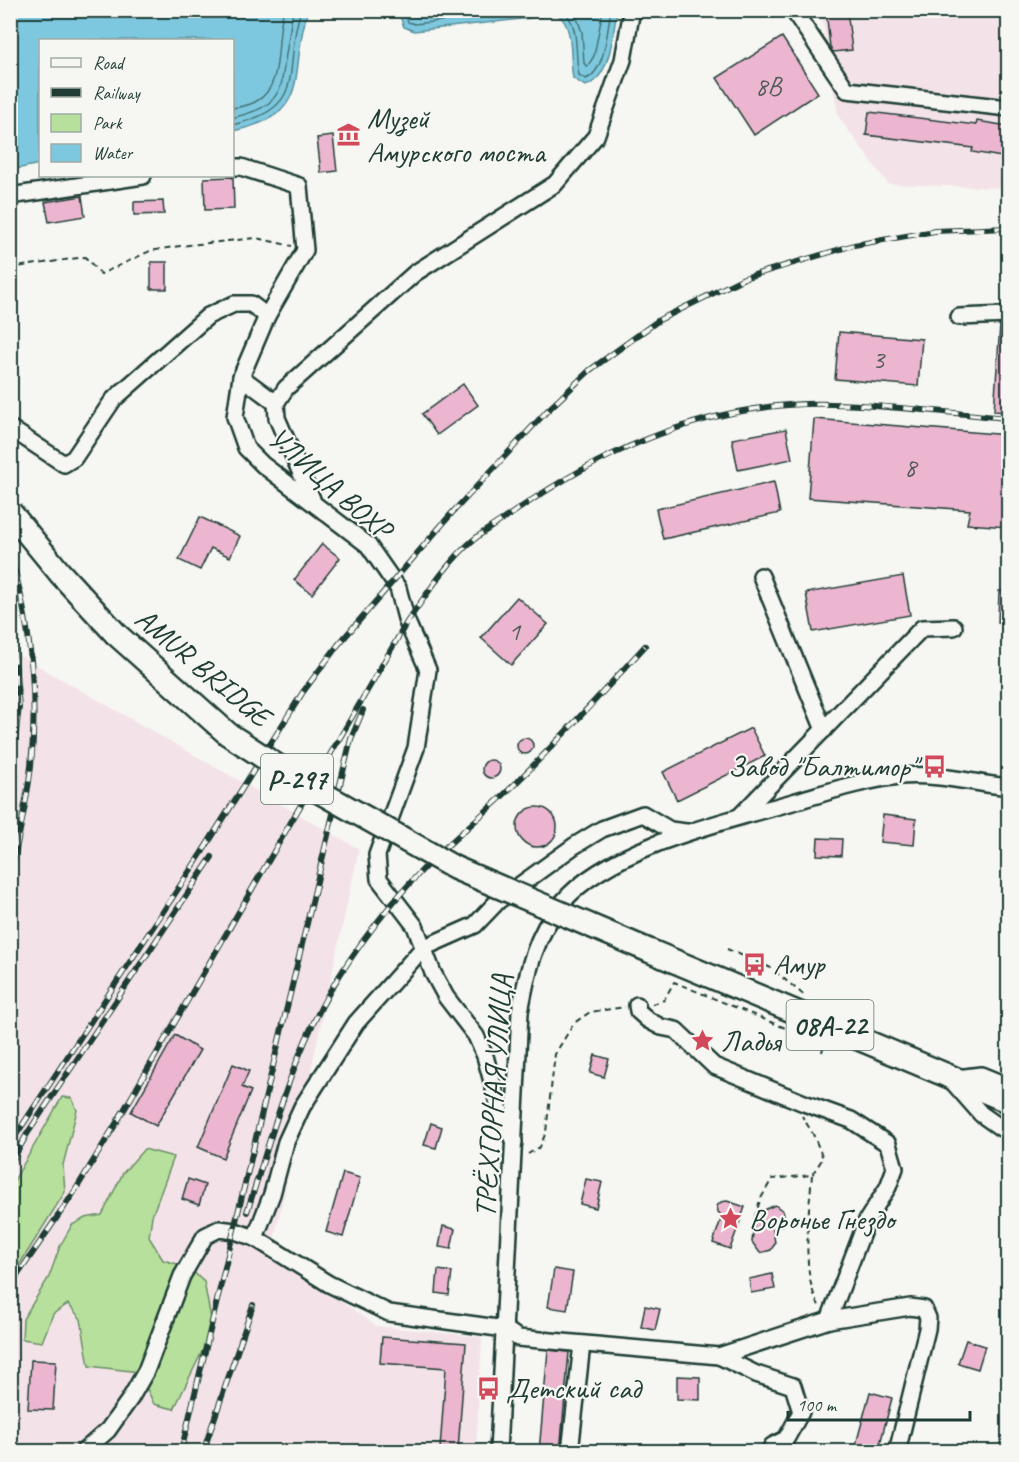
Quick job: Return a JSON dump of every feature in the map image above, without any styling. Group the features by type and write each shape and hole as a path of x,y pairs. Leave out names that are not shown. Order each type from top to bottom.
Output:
{"highway":[{"name":"AMUR BRIDGE","path":"10,513 60,573 116,634 228,734 302,782 455,868 650,951"},
{"name":"08А-22","path":"650,951 1008,1101"}],"street":[{"path":"314,502 281,432 276,403 286,388 415,273 555,184 596,136 623,60 632,10"},
{"path":"793,10 847,90 1008,108"},
{"path":"234,167 241,167 299,186 305,250"},
{"path":"10,196 137,177"},
{"name":"УЛИЦА ВОХР","path":"305,250 267,316 241,377 235,417 246,448 263,465 314,502 368,546 393,581 428,670 416,748 377,855 377,867 383,887 415,926 437,981 476,1036 485,1056 501,1114 514,1148"},
{"path":"10,428 64,464 74,458 113,400 208,316 234,304 251,304 267,316"},
{"path":"959,317 1008,315"},
{"path":"241,377 276,403"},
{"path":"761,576 824,730"},
{"path":"739,817 922,628 954,627"},
{"name":"ТРЁХГОРНАЯ УЛИЦА","path":"498,1452 520,1012 528,965 544,928 562,902 594,876 619,860 739,817 870,780 914,775 1008,787"},
{"path":"255,1238 272,1194 286,1142 302,1107 356,1023 423,948 475,925 498,901 574,846 602,829 643,814 670,830 692,832"},
{"path":"637,1005 638,1011 648,1020 661,1027 676,1030 714,1066 851,1120 888,1144 895,1168 888,1187 867,1220 829,1320"},
{"path":"950,1076 981,1075 1008,1086"},
{"path":"950,1076 981,1114 1001,1128"},
{"path":"83,1452 108,1430 146,1371 182,1276 205,1236 219,1229 255,1238 330,1284 389,1313 505,1329 518,1338 719,1356 756,1374 793,1386 801,1412 786,1439 772,1446 770,1452"},
{"path":"719,1356 829,1320 910,1307 924,1309 928,1318 927,1329 897,1452"},
{"path":"570,1452 582,1344"}],"path":[{"path":"10,268 85,257 101,274 150,251 256,238 280,241 305,250"},
{"path":"727,950 771,968 810,1001"},
{"path":"514,1148 526,1155 540,1147 546,1132 555,1054 574,1023 590,1011 664,1000 674,982 824,1044 822,1052"},
{"path":"788,1096 813,1134 823,1158 812,1175 808,1228 812,1294 829,1320"},
{"path":"752,1228 760,1200 772,1179 812,1175"}],"shaded area":[{"path":"821,11 1008,11 1008,188 888,184 838,116"},
{"path":"10,650 359,849 271,1254 377,1326 482,1337 476,1451 11,1451"}],"green space":[{"path":"62,1097 72,1098 77,1110 63,1165 65,1192 11,1278 11,1186"},
{"path":"144,1149 174,1157 152,1216 149,1237 163,1260 188,1267 204,1282 213,1329 174,1409 154,1404 139,1372 89,1366 81,1319 68,1304 53,1314 42,1342 22,1339 23,1319 49,1277 60,1246 72,1225 85,1218 102,1215 123,1173"}],"water":[{"path":"11,10 308,10 294,87 288,101 277,114 259,123 234,131 234,39 39,39 39,164 11,170"},
{"path":"398,10 617,11 612,42 605,65 594,82 585,86 573,78 569,35 567,27 558,15 414,31 404,27"}],"building":[{"path":"826,10 847,10 852,50 833,52 830,47"},
{"path":"782,37 818,93 754,135 717,78"},
{"path":"869,112 976,125 977,121 1008,126 1008,158 972,152 973,148 866,135"},
{"path":"333,136 337,171 321,173 317,138"},
{"path":"233,177 234,209 205,210 204,178"},
{"path":"82,196 85,216 49,222 45,202"},
{"path":"163,201 164,214 134,215 134,202"},
{"path":"151,262 167,262 167,289 151,289"},
{"path":"1000,325 1008,325 1008,412 994,411"},
{"path":"839,332 922,339 918,386 835,379"},
{"path":"463,384 478,405 437,435 422,414"},
{"path":"814,419 1008,435 1008,527 967,524 970,510 808,498"},
{"path":"786,429 792,459 738,470 732,439"},
{"path":"774,482 780,513 663,539 656,509"},
{"path":"200,517 240,536 230,557 211,548 200,570 179,560"},
{"path":"322,544 340,558 312,594 294,580"},
{"path":"903,576 910,615 813,632 806,593"},
{"path":"999,591 1008,591 1008,623 998,623"},
{"path":"517,597 548,624 511,665 481,638"},
{"path":"751,728 765,756 677,800 663,772"},
{"path":"522,738 528,738 533,746 531,752 522,754 517,749 517,743"},
{"path":"491,760 497,763 500,769 497,775 491,778 485,775 482,769 485,763"},
{"path":"537,807 551,813 557,827 551,841 537,847 523,841 517,827 523,813"},
{"path":"883,815 916,819 914,845 880,842"},
{"path":"818,838 842,839 841,856 817,855"},
{"path":"175,1035 200,1050 156,1126 131,1112"},
{"path":"595,1055 609,1059 604,1077 590,1073"},
{"path":"233,1064 249,1071 242,1087 251,1091 223,1158 198,1147"},
{"path":"431,1123 442,1127 436,1148 424,1145"},
{"path":"343,1173 360,1178 343,1237 326,1232"},
{"path":"188,1179 205,1185 199,1205 182,1199"},
{"path":"586,1179 602,1182 596,1208 580,1204"},
{"path":"727,1201 745,1207 730,1249 713,1243 722,1216 717,1206"},
{"path":"775,1205 783,1211 785,1219 781,1226 773,1230 775,1243 771,1250 760,1253 752,1242 755,1216 759,1220 764,1210"},
{"path":"443,1226 455,1229 451,1249 439,1247"},
{"path":"554,1269 573,1272 567,1310 548,1307"},
{"path":"438,1270 452,1272 449,1295 436,1293"},
{"path":"772,1274 775,1289 751,1293 749,1279"},
{"path":"645,1306 660,1309 655,1330 641,1327"},
{"path":"382,1337 466,1343 458,1450 440,1449 446,1368 380,1363"},
{"path":"966,1340 985,1346 978,1369 958,1363"},
{"path":"548,1350 569,1352 560,1452 539,1452"},
{"path":"31,1360 56,1361 53,1410 28,1409"},
{"path":"677,1376 700,1377 700,1400 677,1399"},
{"path":"870,1392 892,1398 878,1452 854,1452"}],"railway":[{"path":"10,1144 201,854 303,692 338,645 452,513 547,411 590,370 659,320 744,278 854,245 935,231 1008,228"},
{"path":"10,1286 73,1194 117,1122 407,622 445,569 472,541 589,466 666,432 706,419 747,410 789,405 831,404 1008,418"},
{"path":"10,553 23,605 33,685 31,766 10,879"},
{"path":"10,608 19,707 10,779"},
{"path":"247,1212 283,1100 304,1044 330,991 363,941 400,894 427,865 517,782 645,646"},
{"path":"181,1452 351,739 363,710"},
{"path":"10,1165 27,1134 212,857"},
{"path":"203,1452 253,1305"}],"place":[{"name":"Музей Амурского моста","path":"349,135"},
{"name":"Завод \"Балтимор\"","path":"935,766"},
{"name":"Амур","path":"755,964"},
{"name":"Ладья","path":"703,1041"},
{"name":"Воронье Гнездо","path":"731,1219"},
{"name":"Детский сад","path":"488,1388"}]}
